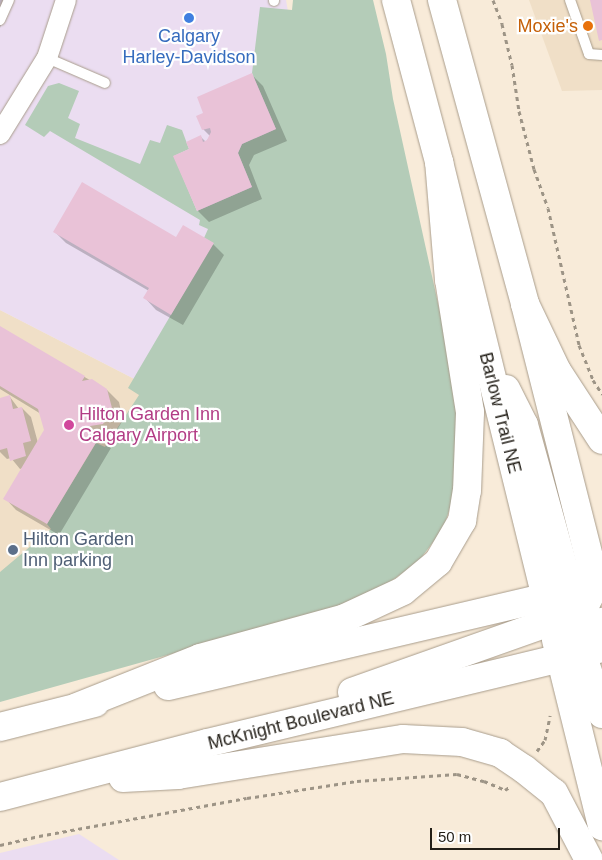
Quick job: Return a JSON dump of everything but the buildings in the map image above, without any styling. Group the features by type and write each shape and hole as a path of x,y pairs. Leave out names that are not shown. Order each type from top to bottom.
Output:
{"main road":[{"name":"Barlow Trail NE","path":"396,0 483,340 582,620"},
{"name":"Barlow Trail NE","path":"442,0 525,304 582,620 602,826"},
{"path":"77,707 200,658 345,618 404,591 438,562 462,521 468,491 470,412 449,280 439,162"},
{"path":"525,304 557,372 602,440"},
{"path":"0,726 77,707 582,620"},
{"path":"582,620 602,714"},
{"path":"207,743 582,620"},
{"name":"McKnight Boulevard NE","path":"0,797 207,743 582,620"},
{"path":"66,781 178,775 403,739 462,742 500,754 524,769 554,793 589,860"}],"street":[{"path":"0,134 47,58 66,0"}],"lane":[{"path":"0,20 9,0"},
{"path":"570,0 589,54 602,55"},
{"path":"47,58 105,83"}],"path":[{"path":"493,0 502,24 512,65 519,111 534,169 548,208 579,345 593,380 602,394"},
{"path":"535,754 544,740 550,721 550,708"},
{"path":"0,845 39,836 247,798 357,781 457,774 484,781 505,790 510,788 514,782"}],"shaded area":[{"path":"0,0 286,0 295,51 252,224 150,387 0,310"},
{"path":"529,0 602,0 602,90 562,91"},
{"path":"0,310 150,387 127,435 0,593"},
{"path":"79,834 119,860 0,860 0,853"}],"green space":[{"path":"293,0 373,0 443,326 459,433 458,484 443,529 418,562 380,589 328,610 0,702 0,572 51,529 47,524 96,443 105,447 139,395 128,388 213,243 204,238 208,229 199,225 200,220 50,131 44,137 25,125 48,86 59,83 79,91 68,118 80,124 75,138 140,164 150,140 160,143 167,125 182,130 189,149 174,156 197,211 252,187 238,153 242,144 276,129 252,73 260,7 292,10"}],"place":[{"name":"Calgary Harley-Davidson","path":"189,18"},
{"name":"Moxie's","path":"588,26"},
{"name":"Hilton Garden Inn Calgary Airport","path":"69,425"},
{"name":"Hilton Garden Inn parking","path":"13,550"}]}
